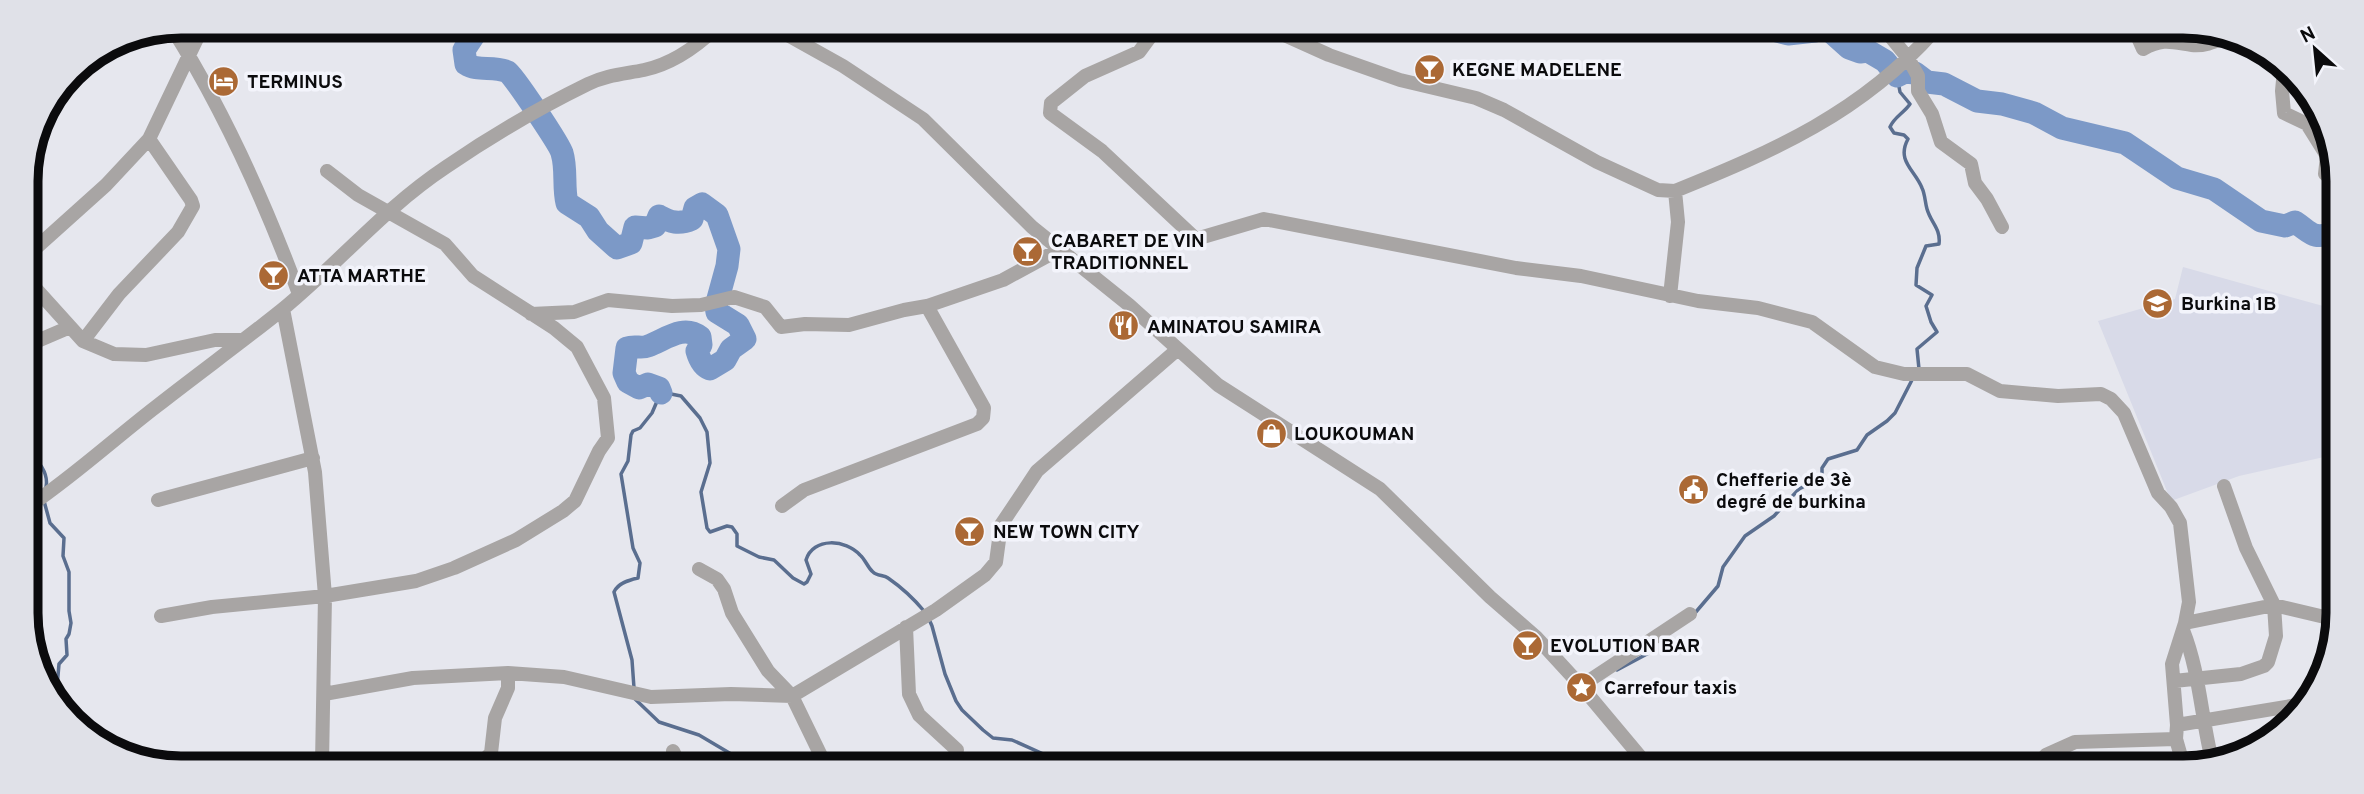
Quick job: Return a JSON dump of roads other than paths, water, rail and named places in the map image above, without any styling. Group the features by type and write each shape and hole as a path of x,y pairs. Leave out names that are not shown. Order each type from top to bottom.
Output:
{"street":[{"path":"1292,38 1329,55 1401,80 1476,98 1504,110 1597,162 1658,190 1675,191 1780,147 1824,123 1879,85 1927,38"},
{"path":"1891,38 1918,76 1918,91 1932,114 1941,142 1971,164 1975,183 2002,227"},
{"path":"2138,38 2143,49 2157,42 2179,41 2194,46 2210,42"},
{"path":"179,39 217,106 282,247 299,294"},
{"path":"39,245 106,185 149,139 198,39"},
{"path":"38,500 59,487 283,309 386,212 445,167 513,124 609,75 646,69 670,60 686,53 703,39"},
{"path":"794,39 843,66 923,119 1032,227 1129,304 1218,385 1380,489 1490,597 1536,637 1639,755"},
{"path":"1149,39 1139,52 1085,76 1051,103 1050,113 1101,151 1196,239 1264,219 1516,268 1594,278 1670,296 1758,308 1812,322 1875,366 1904,374 1967,374 2000,391 2058,396 2101,394 2111,399 2124,413 2158,493 2171,507 2180,523 2189,602 2172,664 2176,732 2182,755"},
{"path":"2283,84 2284,113 2307,124 2321,146"},
{"path":"83,341 119,294 178,232 192,206 191,200 149,139"},
{"path":"161,616 212,607 325,596 416,581 454,568 516,540 575,501 608,438 604,398 577,347 554,328 473,275 445,244 358,195 327,172"},
{"path":"1670,296 1678,222 1675,191"},
{"path":"530,314 574,312 608,300 672,306 701,305 734,297 765,307 781,327 805,324 849,325 927,306 1003,280 1060,249"},
{"path":"39,292 83,341 114,354 146,355 215,340 242,340"},
{"path":"782,506 804,490 977,424 983,418 984,408 927,306"},
{"path":"283,309 313,458 321,523 325,596 322,756"},
{"path":"39,340 70,327"},
{"path":"324,694 413,678 508,673 564,677 651,697 732,694 792,696 936,610 985,575 996,562 1001,525 1037,471 1178,349"},
{"path":"158,500 313,458"},
{"path":"2174,681 2241,674 2264,666 2268,662 2276,636 2274,605 2246,548 2224,486"},
{"path":"699,569 717,579 724,589 732,613 768,671 792,696 821,756"},
{"path":"2184,626 2274,605 2325,617"},
{"path":"1581,686 1690,614"},
{"path":"909,625 909,694 919,715 957,750"},
{"path":"2184,626 2193,654 2210,753"},
{"path":"488,756 491,753 495,719 508,688 508,673"},
{"path":"2046,755 2075,742 2176,732 2203,720 2291,706"}],"waterway":[{"path":"1838,38 1849,48 1860,52 1868,51 1885,61 1897,76 1905,72 1915,73 1927,82 1944,84 1977,101 2002,104 2034,113 2062,128 2125,143 2177,178 2214,189 2261,221 2285,226 2295,222 2313,234 2326,235"},
{"path":"471,39 464,50 466,64 476,68 503,70 512,76 562,153 567,203 589,217 598,231 617,248 631,243 635,227 655,226 659,216 675,222 687,221 692,219 695,208 702,204 717,215 729,249 716,306 717,312 738,325 745,339 731,349 725,360 710,369 700,359 697,351 701,345 700,337 694,333 674,334 645,347 627,348 624,373 628,382 639,388 648,384 659,388 661,393"},
{"path":"1897,76 1900,92 1910,104 1890,127 1894,133 1904,135 1908,139 1905,159 1922,188 1939,239 1939,244 1926,246 1917,268 1916,285 1932,295 1926,306 1937,332 1917,349 1919,369"},
{"path":"1695,613 1718,586 1723,567 1745,536 1774,516 1799,489 1815,481 1828,459 1857,450 1867,435 1895,413 1913,378"},
{"path":"634,688 632,660 614,592 621,584 638,578 640,563 633,548 621,474 628,461 631,435 652,413 661,392 681,396 700,418 707,432 710,463 701,492 710,532 732,527 737,534 737,546 759,557 774,560 793,578 804,584 811,574 806,560 815,547 839,543 854,550 873,572 893,582 924,611"},
{"path":"38,462 44,472 46,487"},
{"path":"44,501 50,523 64,538 63,556 69,572 71,623 66,639 67,655 59,664 57,683"},
{"path":"928,617 945,674 962,710 993,738 1012,740 1047,756"},
{"path":"1617,670 1647,654 1654,646"},
{"path":"634,698 659,722 699,735 734,756"}],"place":[{"name":"KEGNE MADELENE","path":"1429,69"},
{"name":"TERMINUS","path":"224,81"},
{"name":"CABARET DE VIN TRADITIONNEL","path":"1028,251"},
{"name":"ATTA MARTHE","path":"274,275"},
{"name":"Burkina 1B","path":"2158,303"},
{"name":"AMINATOU SAMIRA","path":"1124,326"},
{"name":"LOUKOUMAN","path":"1271,433"},
{"name":"Chefferie de 3è degré de burkina","path":"1693,490"},
{"name":"NEW TOWN CITY","path":"970,531"},
{"name":"EVOLUTION BAR","path":"1527,645"},
{"name":"Carrefour taxis","path":"1581,687"}]}
